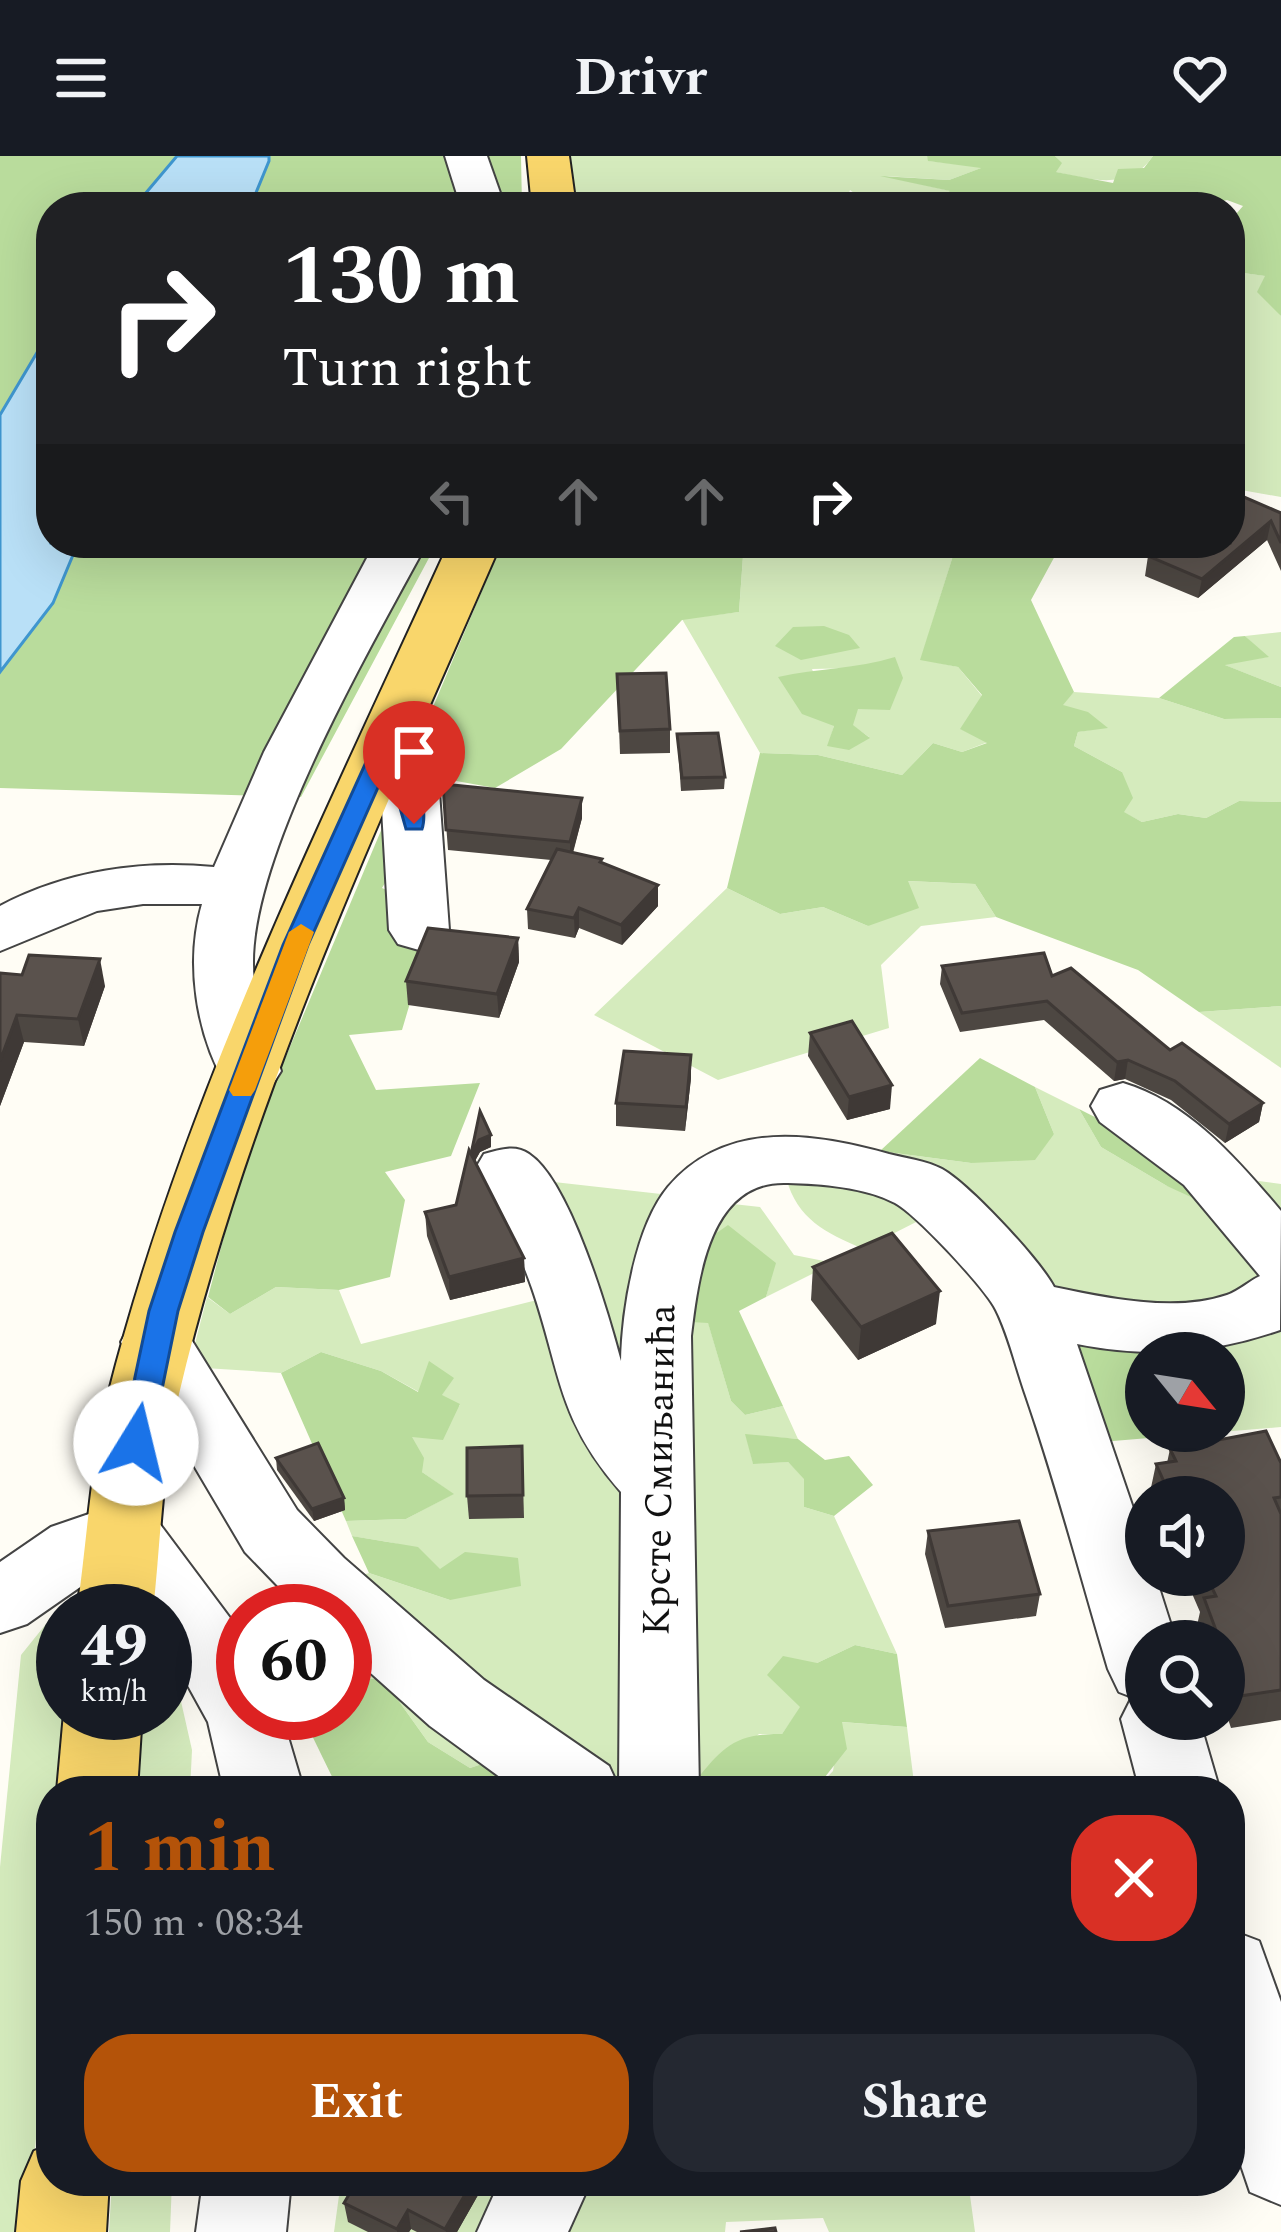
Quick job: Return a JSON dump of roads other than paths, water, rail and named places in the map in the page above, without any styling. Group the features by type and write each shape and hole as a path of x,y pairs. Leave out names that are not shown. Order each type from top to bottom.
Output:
{"main road":[{"path":"548,156 552,192"},
{"path":"118,1584 142,1399 189,1232 296,945 468,558"},
{"path":"98,1776 102,1740"},
{"path":"61,2232 63,2196"}],"street":[{"path":"466,156 478,192"},
{"path":"249,1071 222,964 237,888 304,732 393,558"},
{"path":"388,738 410,792 419,930"},
{"path":"0,931 48,903 119,884 175,882 237,888"},
{"path":"1123,1106 1207,1168 1281,1257"},
{"name":"Крсте Смиљанића","path":"659,1776 656,1336 667,1268 692,1204 726,1177 766,1158 830,1161 919,1186 971,1234 1024,1296 1080,1450 1131,1620"},
{"path":"508,1171 533,1207 567,1291 598,1403 620,1442 655,1481"},
{"path":"1029,1308 1098,1324 1168,1328 1227,1320 1269,1306 1281,1295"},
{"path":"156,1342 271,1531 318,1580 457,1702 560,1776"},
{"path":"1,1607 76,1548 124,1532 184,1605 229,1686 263,1776"},
{"path":"1166,1740 1176,1776"},
{"path":"1245,2025 1281,2162"},
{"path":"241,2232 245,2196"},
{"path":"522,2232 540,2196"}],"water":[{"path":"177,156 269,156 256,192 147,192"},
{"path":"36,354 36,558 72,558 53,603 0,672 0,415"}]}
